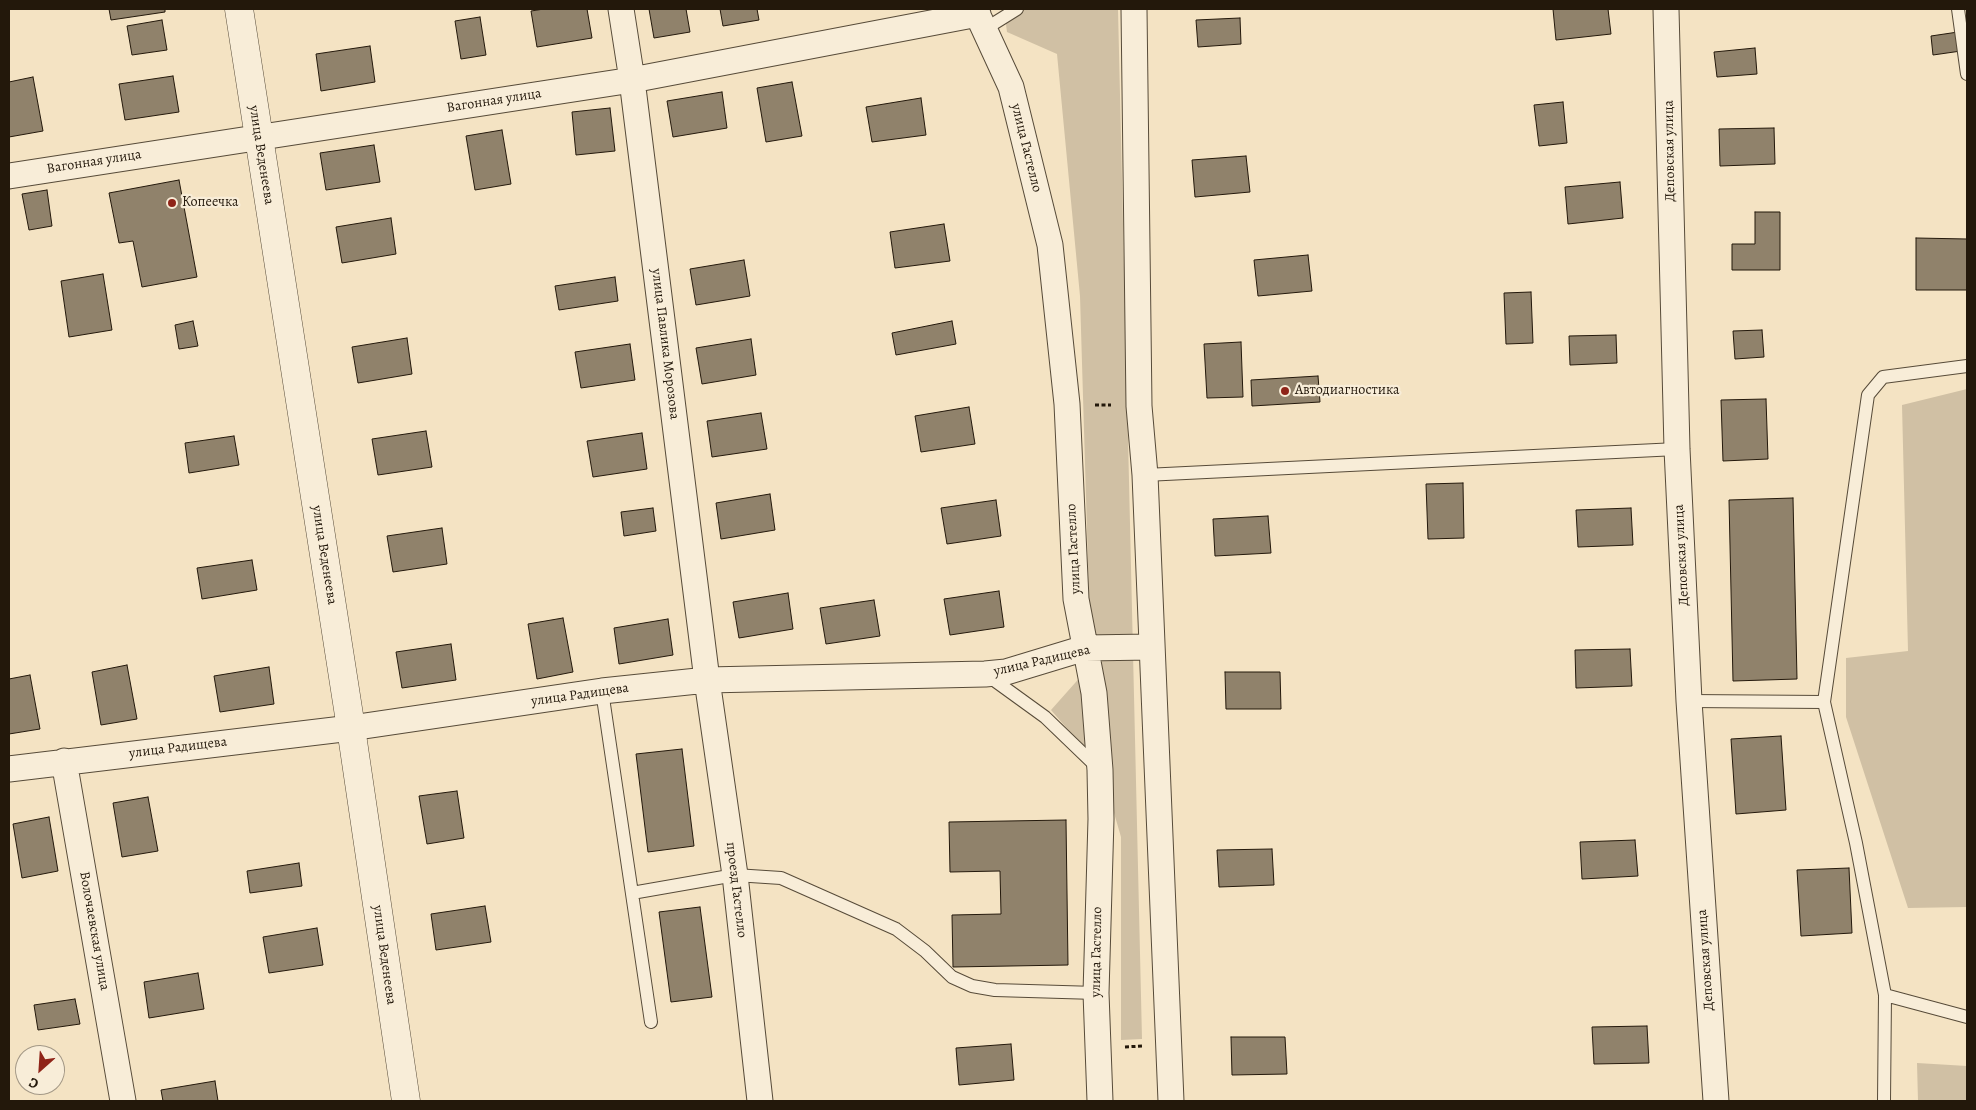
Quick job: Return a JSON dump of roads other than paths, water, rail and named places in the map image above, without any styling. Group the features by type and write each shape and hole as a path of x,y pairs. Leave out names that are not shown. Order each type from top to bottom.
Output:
{"street":[{"name":"улица Веденеева","path":"239,9 351,728 406,1101"},
{"name":"улица Павлика Морозова","path":"621,9 632,80 707,680"},
{"path":"1134,9 1140,406 1170,1044 1171,1101"},
{"name":"Деповская улица","path":"1666,9 1677,448 1689,701 1716,1101"},
{"name":"Вагонная улица","path":"9,176 258,136 632,80 979,17"},
{"name":"улица Гастелло","path":"979,17 1011,87 1050,245 1067,404 1076,599 1094,693 1100,770 1101,820 1096,993 1100,1101"},
{"name":"улица Радищева","path":"9,769 351,728 602,691 707,680 985,674 1006,672 1085,648 1151,647"},
{"name":"проезд Гастелло","path":"707,680 735,875 760,1101"},
{"name":"Волочаевская улица","path":"64,761 123,1101"}],"lane":[{"path":"979,17 1017,9"},
{"path":"1958,9 1967,74"},
{"path":"1884,1101 1885,995 1856,843 1824,702 1868,395 1883,377 1967,366"},
{"path":"1144,475 1677,448"},
{"path":"985,674 1045,717 1100,770"},
{"path":"602,691 651,1022"},
{"path":"1689,701 1824,702"},
{"path":"632,892 735,875 780,878 896,929 925,951 952,977 972,986 995,990 1096,993"},
{"path":"1885,995 1967,1017"}],"place":[{"name":"Копеечка","path":"172,203"},
{"name":"Автодиагностика","path":"1285,391"}]}
